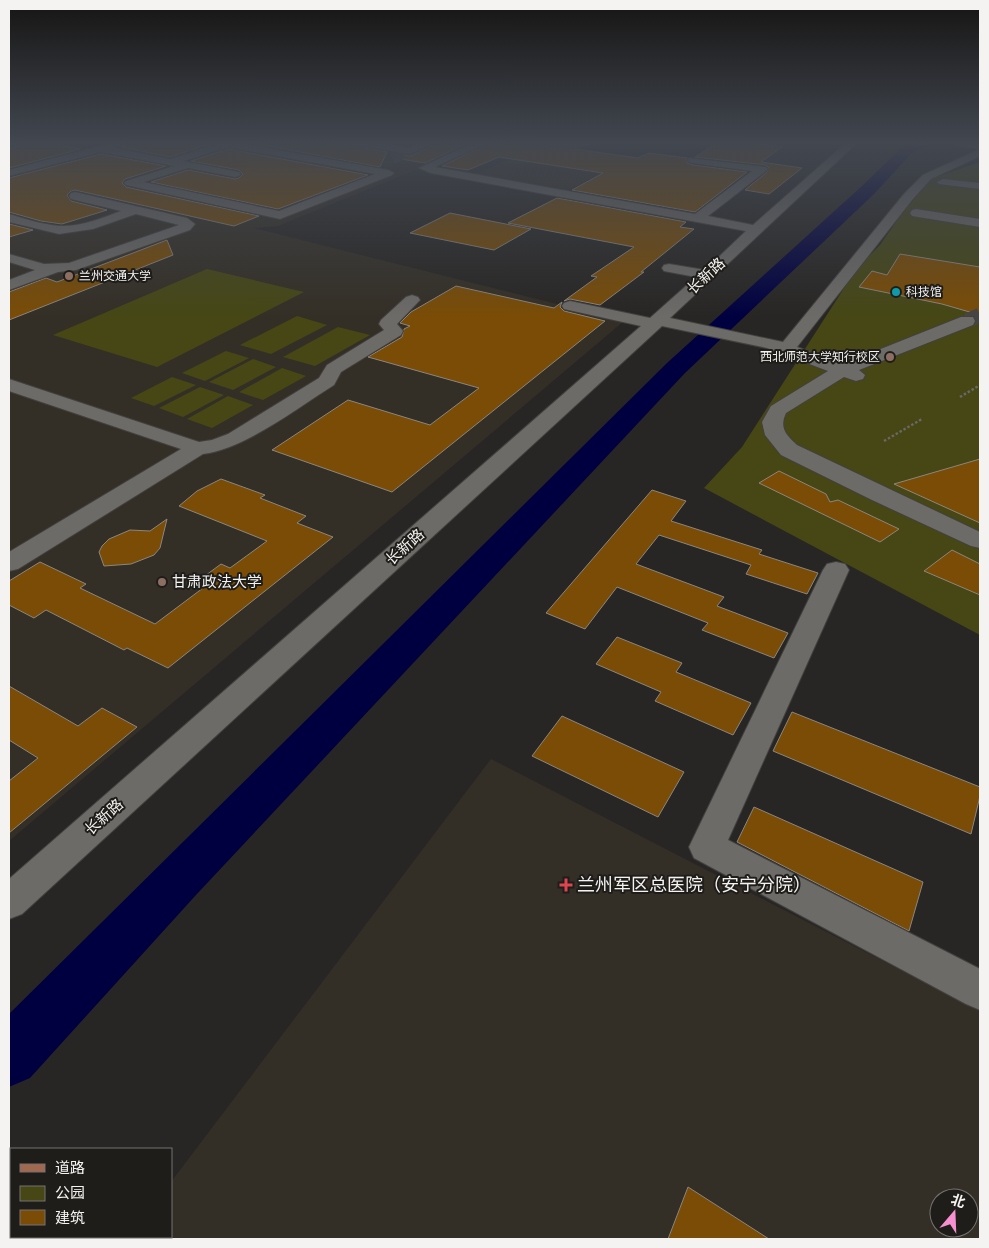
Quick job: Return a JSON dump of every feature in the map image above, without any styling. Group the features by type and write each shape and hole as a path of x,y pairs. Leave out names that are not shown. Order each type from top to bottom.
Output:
{"street":[{"path":"9,258 43,268 71,267 185,227 188,224 93,200"},
{"path":"211,200 280,215 311,200"},
{"path":"599,200 756,229"},
{"path":"698,218 721,200"},
{"name":"长新路","path":"9,902 656,322 788,200"},
{"path":"787,349 905,200"},
{"path":"9,218 56,230 78,228 136,210"},
{"path":"916,213 980,223"},
{"path":"24,235 47,228"},
{"path":"669,268 708,275"},
{"path":"9,285 53,269"},
{"path":"9,563 198,448 216,446 235,438 327,381 333,370 395,331 387,324 412,300"},
{"path":"570,306 701,329 772,344 851,373"},
{"path":"967,321 851,373 778,410 772,422 775,435 789,450 980,541"},
{"path":"9,384 198,448"},
{"path":"836,570 707,847 980,990"}],"path":[{"path":"960,397 980,385"},
{"path":"884,441 922,419"}],"shaded area":[{"name":"甘肃政法大学","path":"9,200 341,200 278,226 254,228 624,321 9,841"},
{"name":"兰州军区总医院（安宁分院）","path":"491,759 980,1011 980,1239 128,1239 172,1238 172,1181"}],"green space":[{"name":"西北师范大学知行校区","path":"913,200 980,200 980,635 704,488 742,447 857,268 880,245"},
{"path":"207,269 304,292 157,367 53,335"},
{"path":"297,316 327,325 271,354 240,345"},
{"path":"338,327 370,335 315,366 283,357"},
{"path":"226,351 249,358 205,381 182,373"},
{"path":"253,359 276,367 233,390 209,382"},
{"path":"282,368 306,376 263,400 239,392"},
{"path":"172,377 196,385 154,406 131,398"},
{"path":"200,387 224,395 183,417 159,408"},
{"path":"228,396 253,405 212,428 187,419"}],"building":[{"path":"9,200 70,200 107,210 62,224 41,221 9,212"},
{"path":"120,200 187,200 259,216 234,226"},
{"path":"237,200 301,200 278,209"},
{"path":"553,200 569,200 686,222 680,227 694,229 641,272 644,272 600,305 570,299 564,301 597,277 591,276 634,247 508,223"},
{"path":"629,200 710,200 695,212"},
{"path":"450,213 531,229 494,250 410,233"},
{"path":"9,224 33,230 9,237"},
{"path":"167,240 173,255 9,320 9,292 46,278 57,282"},
{"path":"900,254 980,267 980,315 942,304 859,287 872,271 887,275"},
{"path":"456,286 554,308 562,302 560,307 564,311 605,321 392,492 272,450 348,400 430,425 479,388 368,357 402,337 404,329 410,326 400,323 411,312"},
{"path":"980,459 980,523 894,484"},
{"path":"779,471 826,494 830,502 838,500 899,529 880,542 759,483"},
{"path":"221,479 265,495 260,498 306,516 297,523 333,537 168,668 127,648 124,650 46,610 34,618 9,605 9,581 40,562 86,584 80,588 155,624 203,588 194,584 221,564 230,568 267,541 179,506 197,491"},
{"path":"652,490 686,501 671,521 762,550 759,554 818,573 807,594 746,574 751,565 659,535 636,564 724,597 717,606 788,633 774,658 702,630 708,623 617,587 585,629 546,613"},
{"path":"167,519 160,548 154,555 131,564 104,566 99,552 109,539 130,530 150,531"},
{"path":"952,550 980,564 980,595 924,571"},
{"path":"617,637 682,663 676,672 751,703 733,735 655,701 661,692 596,664"},
{"path":"9,686 78,726 102,708 137,727 9,833 9,781 38,758 9,740"},
{"path":"792,712 980,787 980,796 971,834 773,751"},
{"path":"562,716 684,772 658,817 532,756"},
{"path":"754,807 923,882 909,931 737,842"},
{"path":"688,1187 769,1239 668,1239"}],"waterway":[{"path":"9,1057 178,879 676,368 857,200"}],"tunnel":[{"path":"967,321 980,315"}],"place":[{"name":"兰州交通大学","path":"69,276"},
{"name":"科技馆","path":"896,292"},
{"name":"西北师范大学知行校区","path":"890,357"},
{"name":"甘肃政法大学","path":"162,582"},
{"name":"兰州军区总医院（安宁分院）","path":"566,885"}]}
